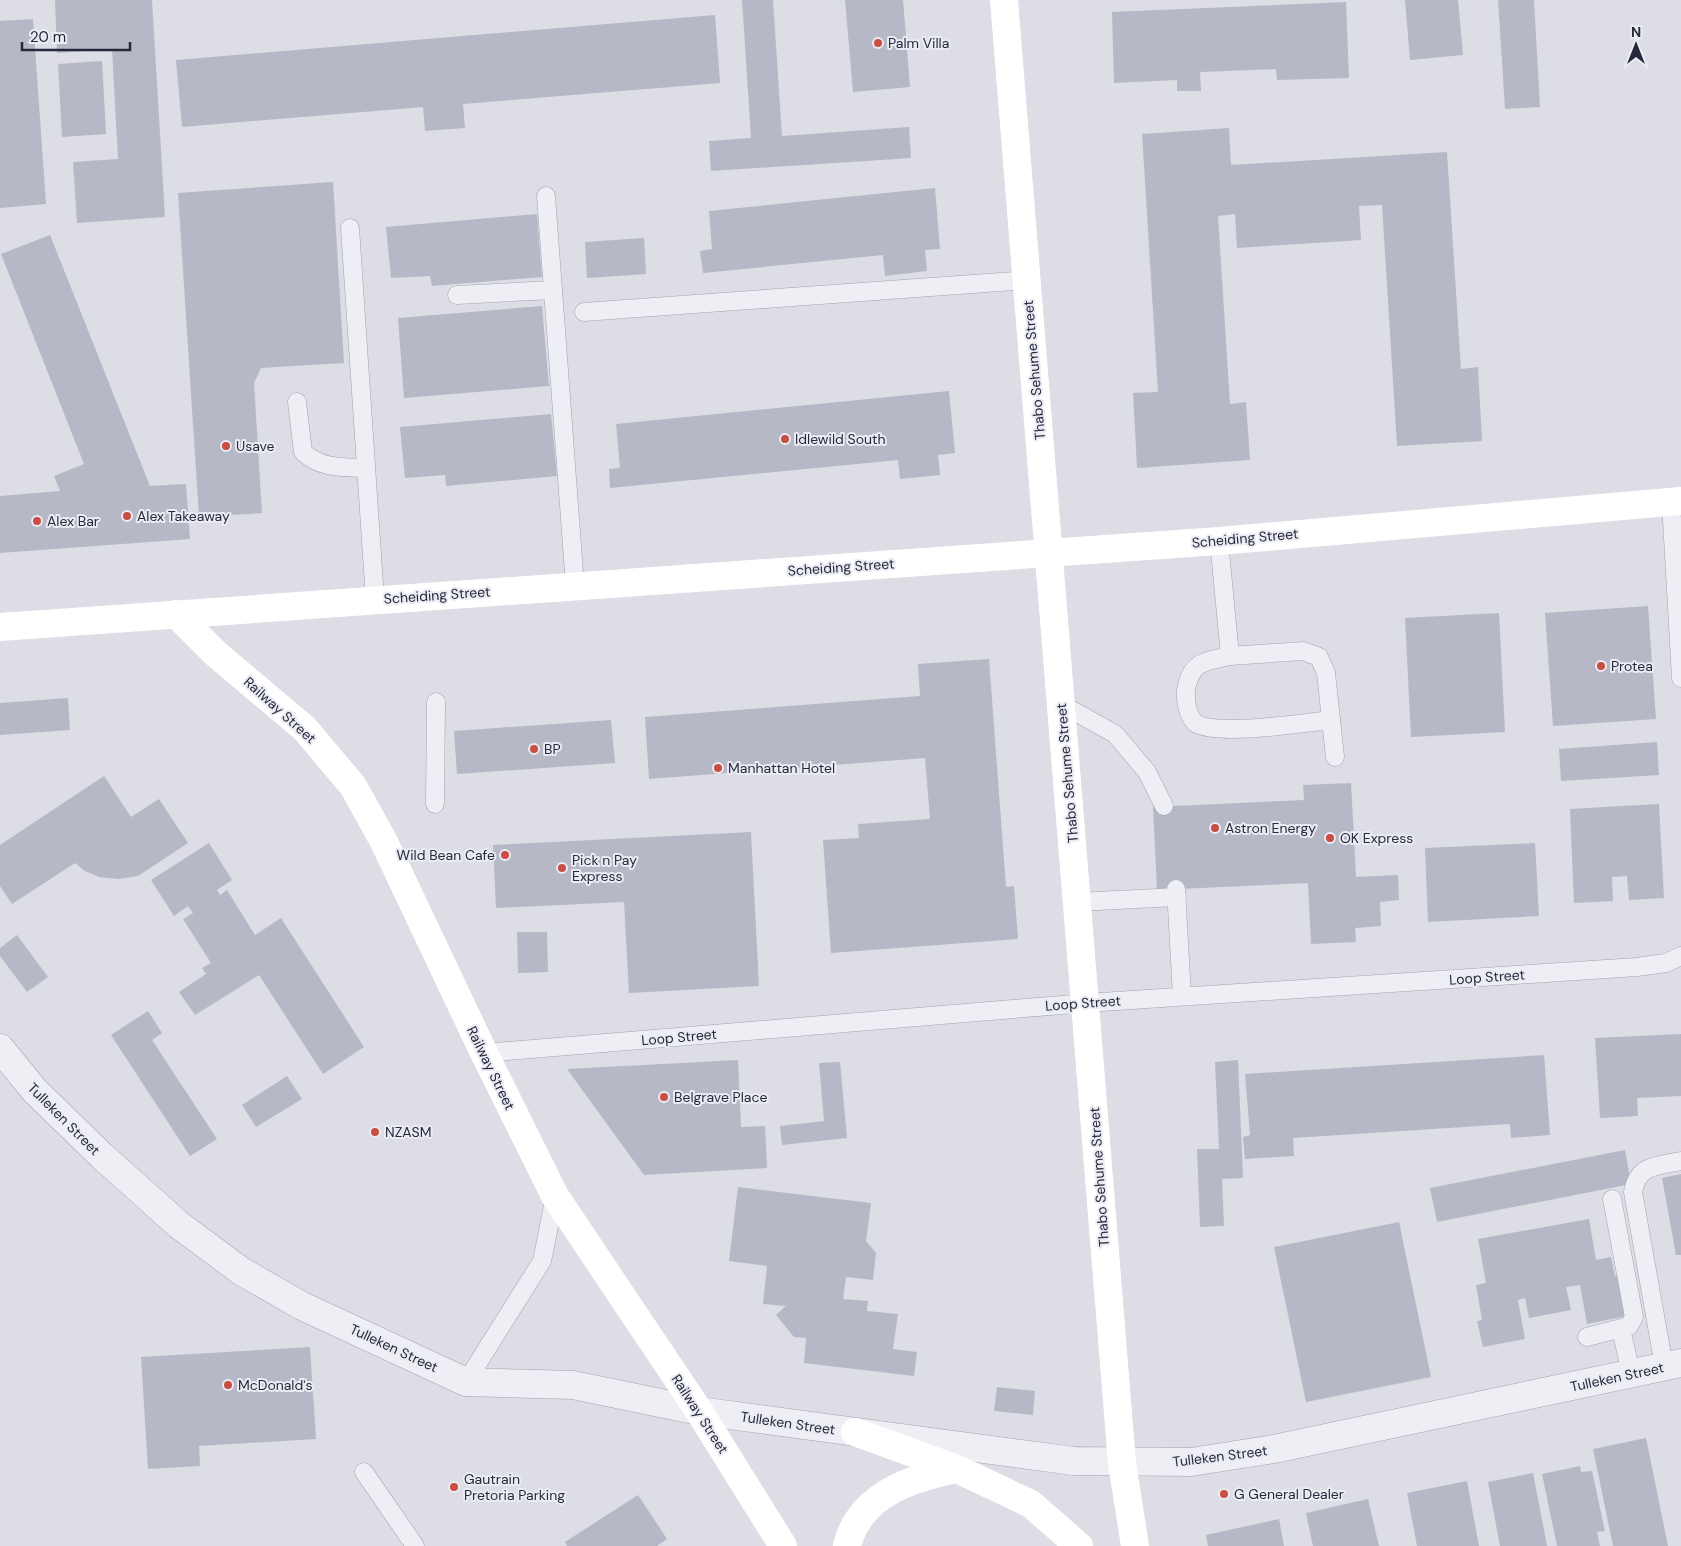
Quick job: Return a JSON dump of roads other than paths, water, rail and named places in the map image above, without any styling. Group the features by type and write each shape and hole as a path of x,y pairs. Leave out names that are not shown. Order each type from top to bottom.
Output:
{"main road":[{"name":"Thabo Sehume Street","path":"1004,0 1122,1463 1135,1546"},
{"name":"Scheiding Street","path":"0,627 1218,541 1676,502"},
{"name":"Railway Street","path":"176,614 215,652 305,729 353,786 384,842 484,1053 555,1196 699,1411 783,1546"},
{"path":"855,1432 957,1470 1031,1504 1079,1546"},
{"path":"847,1546 850,1532 865,1511 888,1491 921,1477 957,1470"}],"street":[{"name":"Tulleken Street","path":"0,1048 35,1091 102,1156 179,1225 242,1272 302,1306 466,1382 573,1385 699,1411 1074,1461 1122,1463 1191,1462 1274,1449 1673,1365"}],"lane":[{"path":"546,196 575,586"},
{"path":"350,228 375,600"},
{"path":"584,312 1027,280"},
{"path":"457,295 553,290"},
{"path":"297,402 301,448 307,456 327,466 366,468"},
{"path":"1676,502 1681,678"},
{"path":"1218,541 1230,656"},
{"path":"1331,720 1228,728 1207,727 1195,722 1188,711 1186,688 1191,672 1198,664 1230,656 1303,651 1320,657 1326,673 1335,757"},
{"path":"435,804 436,702"},
{"path":"1061,704 1115,734 1147,772 1164,806"},
{"path":"1077,902 1176,893 1182,996"},
{"name":"Loop Street","path":"484,1053 1086,1003 1637,967 1666,963 1681,956"},
{"path":"1673,1365 1633,1192 1635,1179 1644,1170 1681,1161"},
{"path":"466,1382 542,1261 555,1196"},
{"path":"1587,1337 1629,1326 1634,1316 1612,1199"},
{"path":"1621,1329 1631,1374"},
{"path":"364,1472 415,1546"}],"place":[{"name":"Palm Villa","path":"878,43"},
{"name":"Idlewild South","path":"785,439"},
{"name":"Usave","path":"226,446"},
{"name":"Alex Takeaway","path":"127,516"},
{"name":"Alex Bar","path":"37,521"},
{"name":"Protea","path":"1601,666"},
{"name":"BP","path":"534,749"},
{"name":"Manhattan Hotel","path":"718,768"},
{"name":"Astron Energy","path":"1215,828"},
{"name":"OK Express","path":"1330,838"},
{"name":"Wild Bean Cafe","path":"505,855"},
{"name":"Pick n Pay Express","path":"562,868"},
{"name":"Belgrave Place","path":"664,1097"},
{"name":"NZASM","path":"375,1132"},
{"name":"McDonald's","path":"228,1385"},
{"name":"Gautrain Pretoria Parking","path":"454,1487"},
{"name":"G General Dealer","path":"1224,1494"}]}
